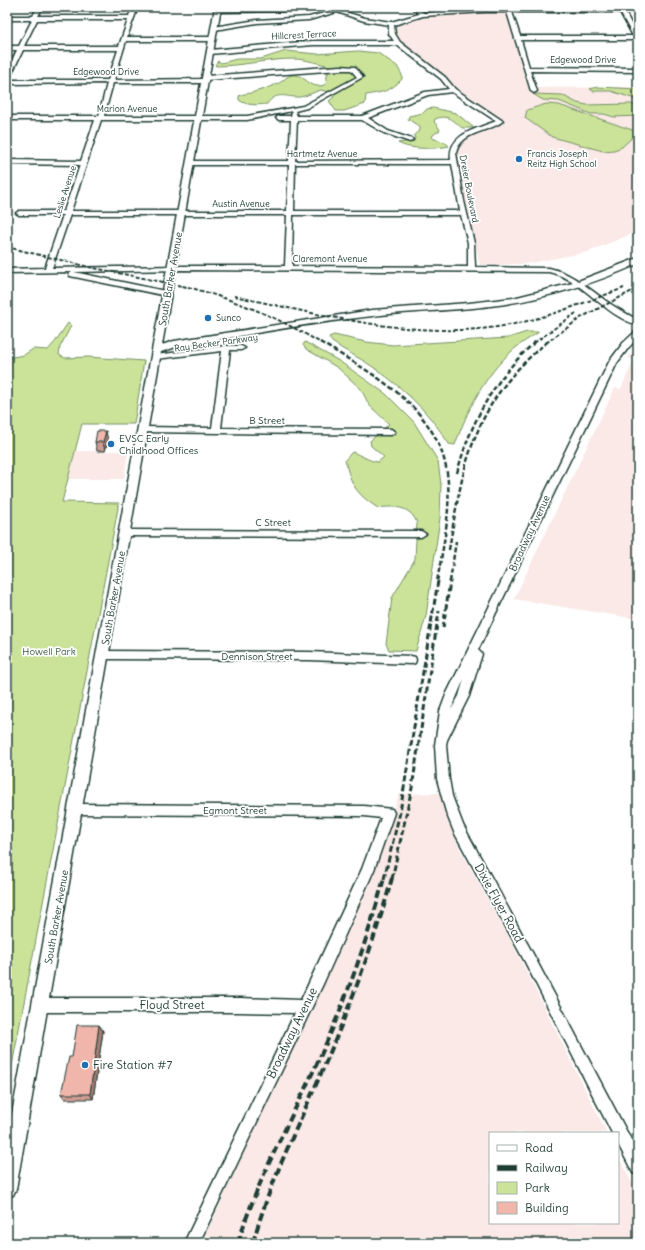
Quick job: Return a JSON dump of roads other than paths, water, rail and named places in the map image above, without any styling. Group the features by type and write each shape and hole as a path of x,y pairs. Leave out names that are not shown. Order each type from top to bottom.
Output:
{"main road":[{"name":"South Barker Avenue","path":"7,1189 218,9"},
{"name":"Ray Becker Parkway","path":"584,287 638,261"},
{"name":"Ray Becker Parkway","path":"156,354 374,319 499,308 553,299 638,269"}],"street":[{"path":"7,77 40,7"},
{"name":"Leslie Avenue","path":"48,270 100,118 110,82 135,7"},
{"path":"218,9 298,9 310,7"},
{"path":"324,7 364,19 391,24 424,15 508,8 621,8 638,10"},
{"path":"414,7 424,15"},
{"path":"508,8 534,91"},
{"path":"518,38 637,40 621,8"},
{"path":"215,28 252,22 313,18 324,16 336,11"},
{"path":"7,18 131,18"},
{"path":"391,24 392,34 398,43"},
{"path":"125,39 213,39"},
{"name":"Hillcrest Terrace","path":"210,52 313,43 398,43"},
{"name":"Dreier Boulevard","path":"398,43 443,78 454,90 500,121 470,134 458,142 454,148 454,162 471,243 472,269"},
{"path":"7,48 121,48"},
{"name":"Edgewood Drive","path":"7,82 205,80 317,69 353,69"},
{"name":"Marion Avenue","path":"247,118 294,110 311,104 360,78 353,69"},
{"name":"Edgewood Drive","path":"527,69 638,70"},
{"name":"Marion Avenue","path":"7,118 363,118 427,93 454,90"},
{"path":"288,269 294,110"},
{"path":"363,118 386,132 410,140"},
{"path":"7,162 84,163"},
{"name":"Hartmetz Avenue","path":"190,163 454,162"},
{"name":"Austin Avenue","path":"19,213 464,213"},
{"name":"Claremont Avenue","path":"7,270 172,268 549,270 564,273 600,300 638,323"},
{"path":"57,270 167,294"},
{"name":"Broadway Avenue","path":"485,626 603,382 618,354 638,334"},
{"path":"216,431 226,348"},
{"path":"156,354 241,348"},
{"name":"B Street","path":"143,430 391,432"},
{"name":"C Street","path":"124,533 421,534"},
{"name":"Dixie Flyer Road","path":"485,626 464,696 440,742 441,769 444,789 458,828 529,958 638,1168"},
{"name":"Dennison Street","path":"102,655 323,657 410,660"},
{"name":"Egmont Street","path":"75,809 364,811 388,813 386,821"},
{"name":"Broadway Avenue","path":"191,1243 305,1007 368,870 386,821"},
{"name":"Floyd Street","path":"40,1005 230,1005 305,1007"}],"railway":[{"path":"7,247 89,267 190,288"},
{"path":"190,288 257,310 289,325 321,343"},
{"path":"234,296 365,323 432,330 465,330 497,327 530,320 561,311 624,288"},
{"path":"546,343 582,317 638,288"},
{"path":"534,343 576,313"},
{"path":"320,342 380,379 399,394 416,410 430,429 441,449 447,473 448,514 437,582"},
{"path":"457,473 469,436 486,402 507,371 535,342"},
{"path":"449,550 460,489 467,461 476,436 488,411 503,387 522,365 547,342"},
{"path":"450,582 456,541"},
{"path":"384,879 400,812 438,581"},
{"path":"443,628 450,581"},
{"path":"392,879 412,788 439,611"},
{"path":"238,1243 247,1216 269,1163 339,1013 360,956 384,878"},
{"path":"253,1243 267,1199 294,1133 343,1022 369,950 392,878"}],"place":[{"name":"Francis Joseph Reitz High School","path":"519,159"},
{"name":"Sunco","path":"208,318"},
{"name":"EVSC Early Childhood Offices","path":"111,444"},
{"name":"Fire Station #7","path":"85,1065"}],"park label":[{"name":"Howell Park","path":"49,651"}]}
